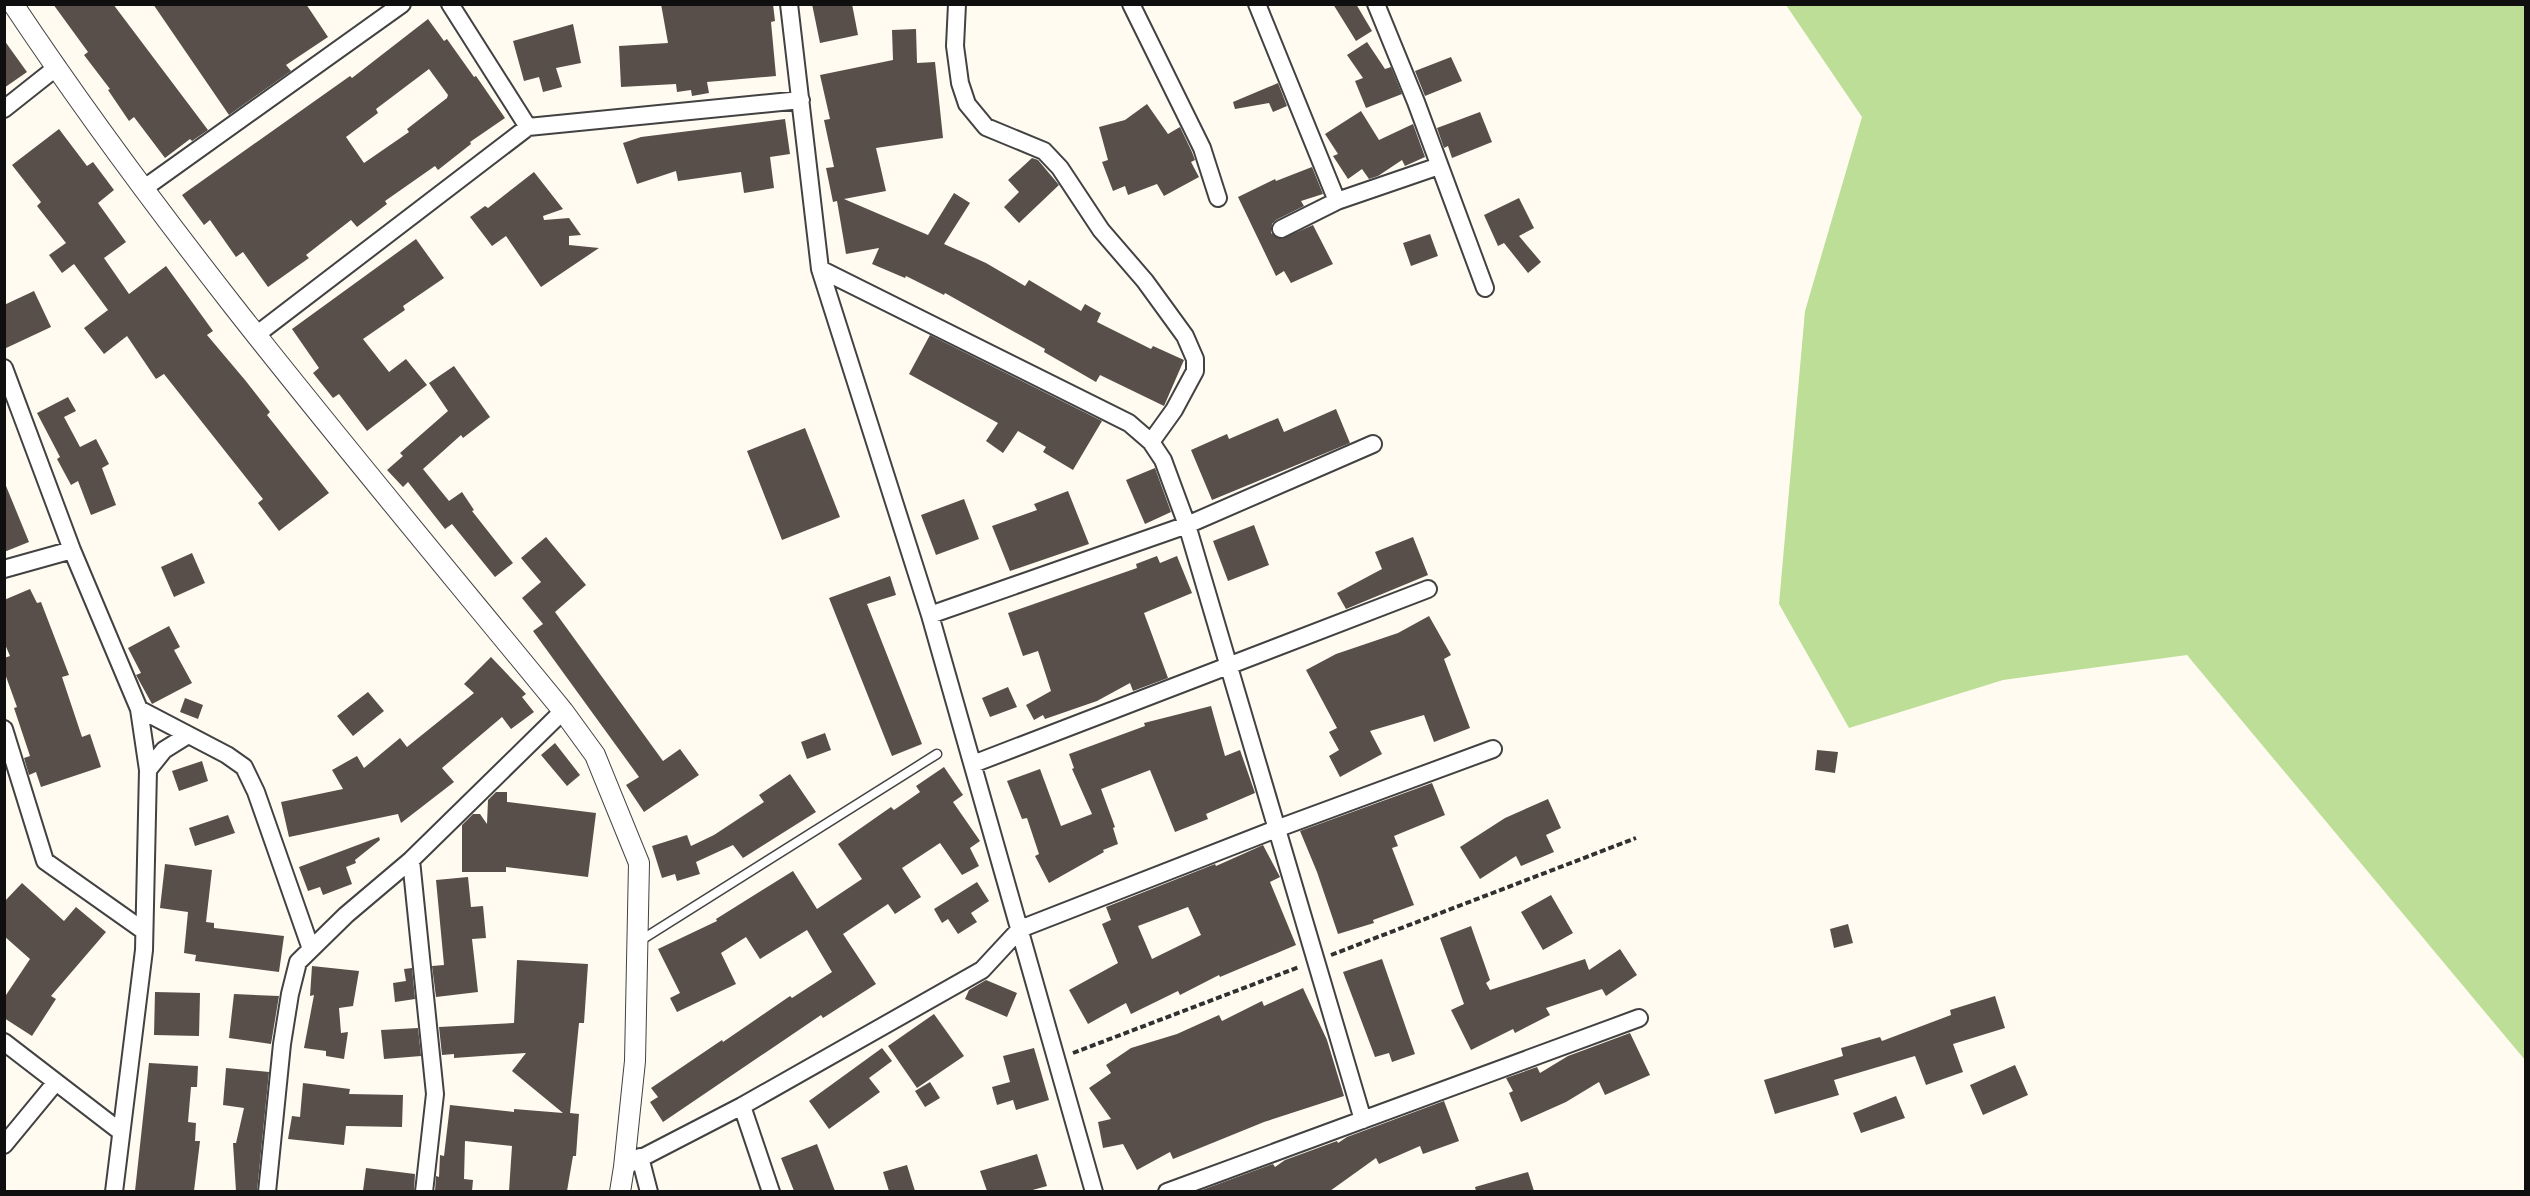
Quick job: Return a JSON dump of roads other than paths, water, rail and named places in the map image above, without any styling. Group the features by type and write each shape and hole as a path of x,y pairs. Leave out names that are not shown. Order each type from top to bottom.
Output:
{"street":[{"path":"13,4 143,189 256,335 563,711 595,755 639,862 632,1162 620,1191"},
{"path":"143,189 402,4"},
{"path":"450,4 528,127"},
{"path":"789,4 820,269 930,615 1094,1191"},
{"path":"957,4 955,46 960,82 967,104 986,127 1044,151 1060,168 1101,230 1145,281 1185,336 1192,351 1195,371 1174,410 1151,442"},
{"path":"1131,4 1202,148 1218,198"},
{"path":"1257,4 1337,201"},
{"path":"1376,4 1416,102 1485,288"},
{"path":"4,109 57,67"},
{"path":"256,335 528,127 801,100"},
{"path":"1281,229 1337,201 1439,166"},
{"path":"820,269 1129,423 1151,442 1164,460 1187,525 1363,1120"},
{"path":"4,368 72,550 139,709 148,770 144,931 114,1191"},
{"path":"930,615 1187,525 1373,444"},
{"path":"4,569 72,550"},
{"path":"973,764 1428,589"},
{"path":"139,709 227,755 244,767 256,792 311,949"},
{"path":"267,1191 282,1044 298,962 346,915 411,860 563,711"},
{"path":"4,729 45,861 144,931"},
{"path":"148,770 164,750 188,735"},
{"path":"632,1162 741,1106 982,970 1020,929 1276,829 1493,749"},
{"path":"411,860 435,1094 424,1191"},
{"path":"1167,1191 1639,1018"},
{"path":"4,1042 121,1132"},
{"path":"4,1144 56,1082"},
{"path":"741,1106 771,1191"},
{"path":"632,1162 649,1191"}],"lane":[{"path":"638,942 937,754"}]}
